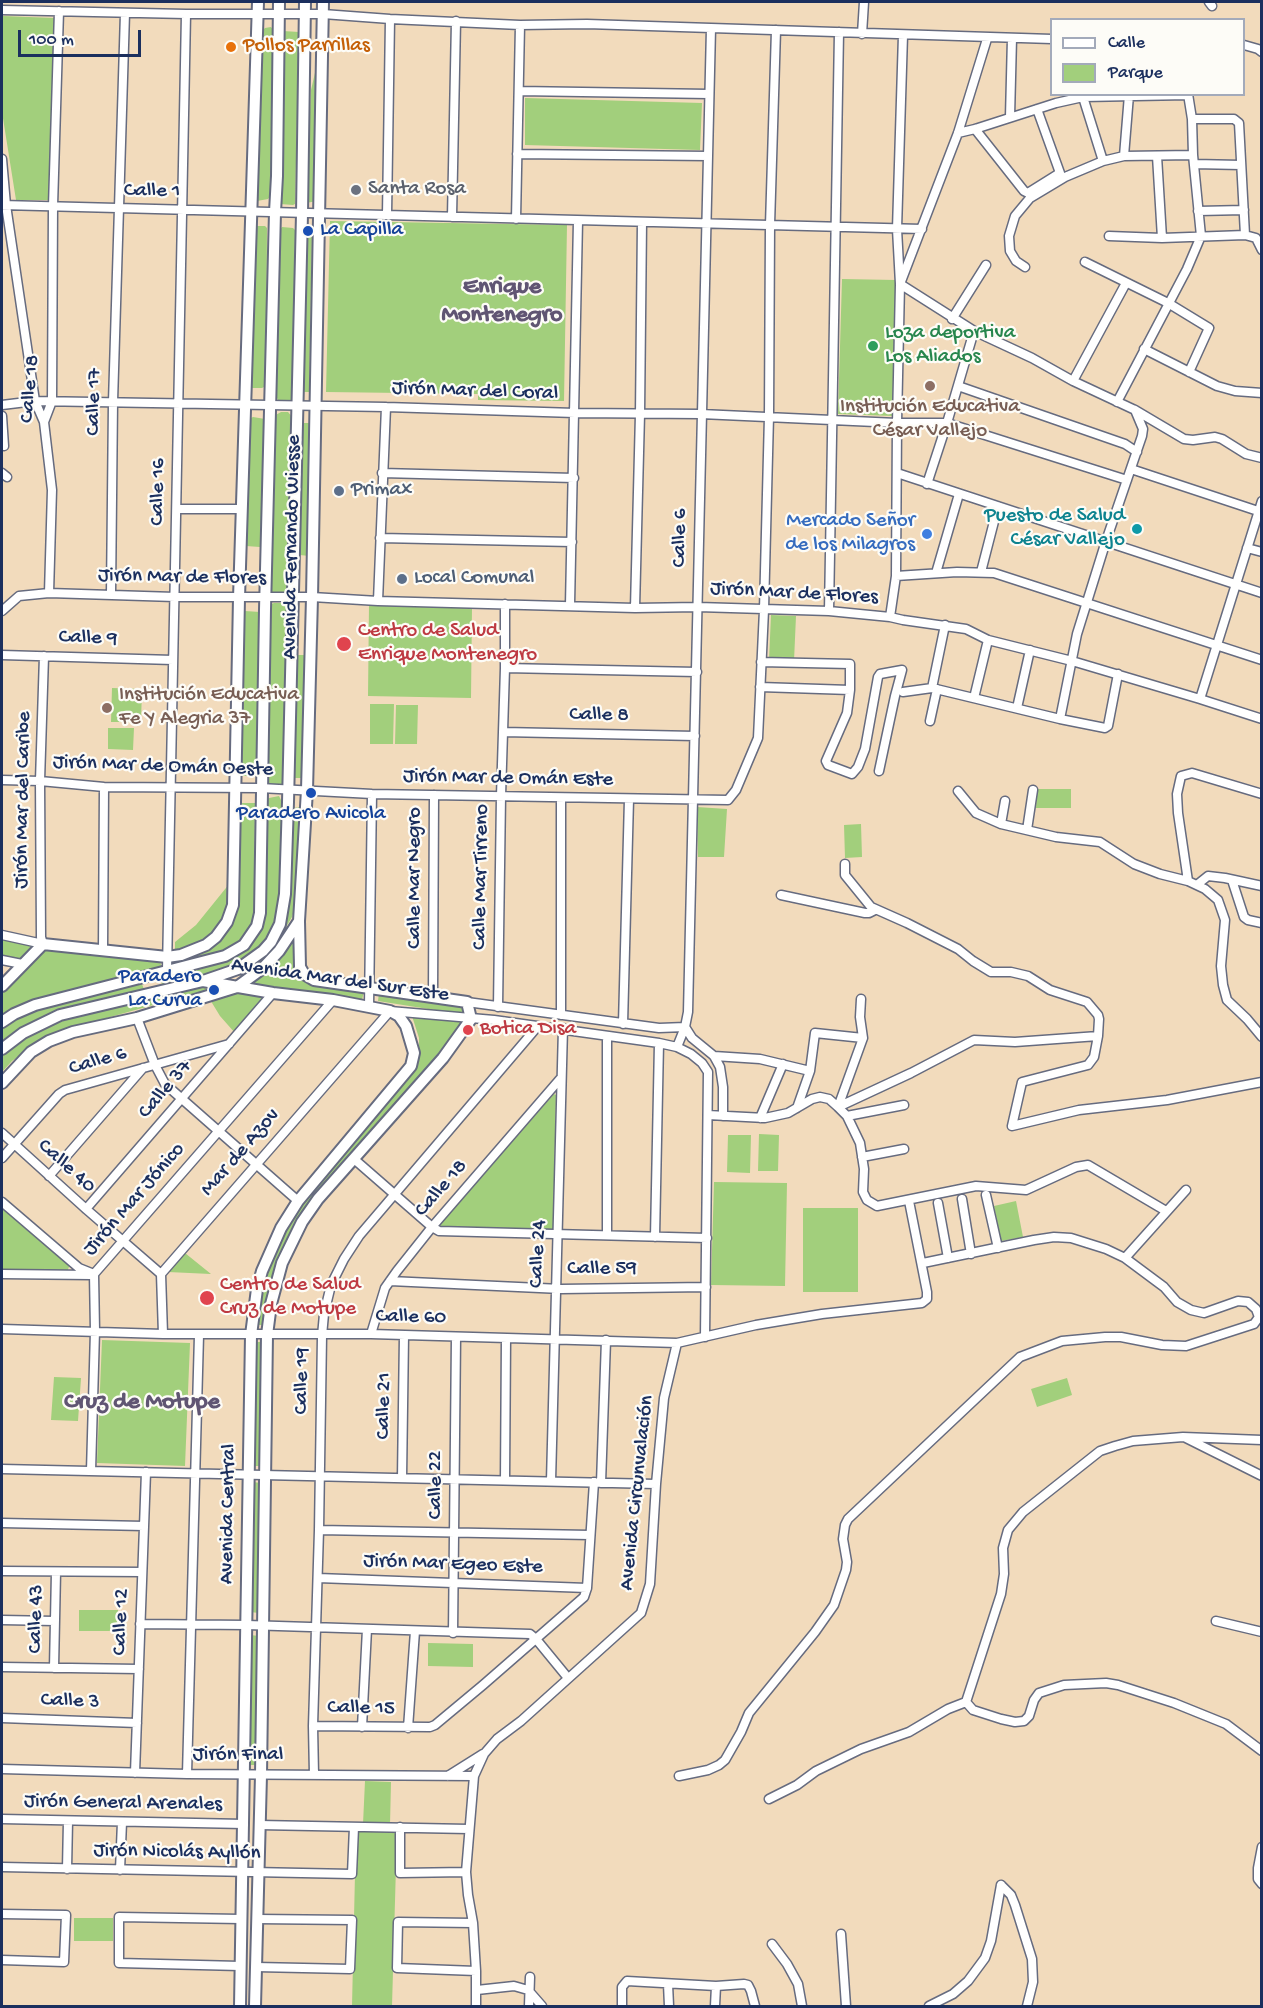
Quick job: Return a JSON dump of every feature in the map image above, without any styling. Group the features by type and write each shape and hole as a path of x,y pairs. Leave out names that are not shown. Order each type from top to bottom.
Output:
{"main road":[{"path":"2,986 43,944 167,957 181,955 206,945 216,937 227,922 233,905 239,598 258,2"},
{"name":"Avenida Fernando Wiesse","path":"2,1022 35,1005 225,956 244,945 255,931 260,913 260,788 277,176 279,2"},
{"name":"Avenida Fernando Wiesse","path":"2,1049 23,1033 60,1015 203,981 238,969 258,957 271,942 280,924 285,894 288,789 305,2"},
{"name":"Avenida Fernando Wiesse","path":"299,921 307,790 323,2"},
{"path":"2,1083 31,1052 49,1041 73,1032 136,1018 237,987 263,968 279,951 299,921"},
{"name":"Avenida Mar del Sur Este","path":"299,921 300,967 304,974 314,980 467,1002 471,1018"},
{"path":"151,975 155,991"},
{"name":"Avenida Mar del Sur Este","path":"203,981 333,1000 390,1011"},
{"name":"Avenida Central","path":"240,2007 251,1335 257,1289 280,1228 298,1201 411,1066 414,1053 406,1026 399,1016 390,1011"},
{"name":"Avenida Central","path":"255,2007 261,1775 267,1335 271,1304 282,1263 290,1244 318,1199 443,1058 471,1018"}],"street":[{"path":"862,34 864,2"},
{"path":"2,10 279,15 305,13 520,25 587,24 987,39 1050,39"},
{"name":"Calle 18","path":"49,593 52,490 44,422 52,401 53,206 59,11"},
{"name":"Calle 17","path":"111,594 113,402 125,13"},
{"name":"Calle 16","path":"167,971 186,14"},
{"path":"387,215 390,19"},
{"path":"452,217 456,21"},
{"path":"516,219 520,25"},
{"name":"Calle 6","path":"677,1047 688,1012 711,28"},
{"path":"776,30 769,417 760,687 850,690"},
{"path":"830,611 834,226 839,32"},
{"path":"890,617 896,576 900,284 897,228 903,35"},
{"path":"1010,117 1012,38"},
{"path":"900,284 958,133 987,39"},
{"path":"1245,45 1262,52"},
{"path":"519,91 709,94"},
{"path":"958,133 1036,109 1056,99 1105,96"},
{"path":"1124,156 1129,96"},
{"path":"1117,402 1187,269 1201,236 1188,96"},
{"path":"1083,97 1103,161"},
{"path":"975,129 1024,191 1028,193 1060,173 1036,109"},
{"path":"1192,119 1238,120 1245,235"},
{"path":"517,154 708,156"},
{"path":"1025,267 1016,261 1010,251 1009,236 1015,216 1030,198 1065,177 1103,161 1124,156 1193,155"},
{"path":"1157,156 1162,238"},
{"path":"2,159 4,205 35,401 44,422"},
{"path":"1194,164 1241,165"},
{"name":"Calle 1","path":"4,205 120,210 251,211 922,230"},
{"path":"1198,211 1244,210"},
{"path":"570,605 578,221"},
{"path":"635,608 642,222"},
{"path":"1109,236 1162,238 1245,235 1256,238 1262,250"},
{"path":"1085,262 1168,303 1209,328 1189,372"},
{"path":"952,319 986,265"},
{"path":"1073,381 1126,283"},
{"path":"900,284 974,332 1032,358 1073,381 1135,410 1184,439 1222,439 1246,454 1262,458"},
{"path":"927,484 974,332"},
{"path":"1144,349 1217,386 1235,391 1262,393"},
{"path":"958,386 1125,444 1137,452"},
{"name":"Jirón Mar del Coral","path":"2,405 35,401 314,405 575,413 701,414 897,423 947,423 1126,480"},
{"path":"378,601 386,407"},
{"path":"1060,719 1086,603 1143,429 1135,410"},
{"path":"2,416 4,446"},
{"path":"1131,469 1260,511"},
{"path":"382,473 574,478"},
{"path":"897,473 1262,593"},
{"path":"936,573 959,494"},
{"path":"1200,699 1262,501"},
{"path":"981,572 998,506"},
{"path":"177,509 242,508"},
{"path":"380,537 572,542"},
{"path":"1247,548 1262,552"},
{"path":"896,576 994,573 1262,660"},
{"path":"2,611 19,596 49,593"},
{"name":"Jirón Mar de Flores","path":"49,593 239,598 312,597 635,608 698,607 830,611 890,617 966,629 988,640 1118,674 1262,719"},
{"name":"Calle Mar Tirreno","path":"498,1007 505,604"},
{"path":"930,721 945,625"},
{"path":"974,698 988,640"},
{"path":"1017,708 1030,650"},
{"name":"Calle 9","path":"2,655 173,660"},
{"name":"Jirón Mar del Caribe","path":"43,944 41,937 40,781 44,656"},
{"path":"761,662 848,663 851,665 847,713 826,761 828,765 852,774 858,767 865,749 878,677 901,669 903,671 895,696 879,771"},
{"path":"505,668 697,672"},
{"path":"903,692 934,689 1105,728 1108,726 1118,674"},
{"name":"Jirón Mar de Omán Este","path":"288,789 372,794 728,800 736,790 756,744 760,687"},
{"name":"Calle 8","path":"503,732 695,736"},
{"path":"1188,881 1178,813 1177,794 1181,776 1192,773 1262,794"},
{"name":"Jirón Mar de Omán Oeste","path":"2,780 104,787 288,789"},
{"path":"103,950 104,787"},
{"path":"1027,830 1033,790"},
{"path":"958,791 976,813 1001,824 1056,837 1100,842 1134,864 1198,884 1218,900 1225,920 1221,966 1227,1000 1262,1037"},
{"path":"369,1006 372,794"},
{"name":"Calle Mar Negro","path":"433,996 435,795"},
{"path":"561,798 561,1016"},
{"path":"623,1024 629,799"},
{"path":"1001,824 1005,801"},
{"path":"845,864 845,875 875,910 958,948 991,972 1011,972 1028,976 1050,990 1087,1002 1093,1008 1099,1019 1094,1057 1088,1065 1022,1082 1012,1126 1079,1110 1167,1100 1262,1082"},
{"path":"1198,884 1208,876 1262,886"},
{"path":"1232,880 1244,917 1262,923"},
{"path":"781,895 865,913 875,910"},
{"path":"2,935 43,944"},
{"path":"2,960 22,964"},
{"name":"Calle 37","path":"86,1209 273,993"},
{"path":"838,1107 863,1038 860,1017 861,999"},
{"name":"Jirón Mar Jónico","path":"91,1471 95,1331 94,1275 122,1240 333,1000"},
{"name":"Avenida Mar del Sur Este","path":"467,1002 659,1028 685,1026"},
{"name":"Avenida Mar del Sur Este","path":"390,1011 563,1028 677,1047"},
{"name":"Mar de Azov","path":"161,1274 390,1011"},
{"path":"136,1018 165,1084 298,1201"},
{"name":"Calle 19","path":"314,1775 313,1726 322,1336 324,1314 331,1286 359,1236 538,1026"},
{"path":"685,1026 692,1038 714,1056 720,1067 723,1116"},
{"name":"Calle 24","path":"551,1481 563,1028"},
{"path":"797,1108 810,1071 815,1033 863,1038"},
{"path":"607,1036 607,1235"},
{"path":"838,1107 974,1040 1015,1041 1098,1036"},
{"name":"Calle 6","path":"2,1158 65,1090 230,1043"},
{"path":"655,1237 659,1043"},
{"path":"677,1047 691,1054 708,1072 705,1337"},
{"path":"714,1056 760,1059 810,1071"},
{"path":"760,1118 783,1064"},
{"path":"49,1176 144,1068"},
{"name":"Calle 18","path":"371,1334 385,1288 390,1281 432,1227 560,1079"},
{"path":"708,1115 760,1118 779,1116 812,1099 820,1097 829,1099 847,1116 860,1143 864,1169 863,1192 867,1200 878,1206 976,1186 1026,1191 1076,1167 1088,1165 1166,1211"},
{"path":"847,1116 904,1105"},
{"name":"Calle 40","path":"2,1133 161,1274"},
{"path":"862,1157 904,1149"},
{"path":"354,1159 432,1227 440,1231 707,1238"},
{"path":"1125,1258 1186,1190"},
{"path":"986,1196 998,1248"},
{"path":"962,1199 971,1254"},
{"path":"679,1776 708,1770 725,1760 738,1739 749,1713 834,1605 846,1570 843,1539 848,1519 1020,1356 1062,1341 1105,1337 1186,1346 1254,1324 1259,1314 1248,1302 1238,1302 1204,1313 1191,1310 1177,1302 1164,1287 1125,1258 1106,1249 1071,1238 1054,1237 1034,1240 923,1263 909,1201"},
{"path":"2,1202 78,1268 94,1275"},
{"path":"938,1203 948,1258"},
{"name":"Calle 60","path":"2,1329 199,1335 371,1334 676,1343 756,1324 922,1303 927,1299 923,1263"},
{"path":"2,1274 94,1275"},
{"path":"161,1274 163,1334"},
{"name":"Calle 59","path":"390,1281 561,1289 706,1287"},
{"path":"187,1774 199,1335"},
{"name":"Calle 21","path":"402,1478 404,1335"},
{"name":"Calle 22","path":"453,1633 456,1337"},
{"path":"505,1480 506,1338"},
{"path":"587,1588 590,1535 597,1483 606,1340"},
{"name":"Avenida Circunvalación","path":"476,2007 473,1923 466,1872 474,1776 484,1754 497,1739 521,1722 641,1613 650,1584 664,1398 676,1343"},
{"path":"1183,1437 1262,1476"},
{"path":"966,1702 1001,1594 1004,1574 1003,1548 1008,1530 1023,1512 1100,1451 1133,1441 1183,1437 1262,1440"},
{"path":"2,1469 656,1484"},
{"name":"Calle 12","path":"135,1773 146,1472"},
{"path":"2,1523 144,1526"},
{"path":"319,1530 590,1535"},
{"path":"2,1571 142,1572"},
{"name":"Calle 43","path":"54,1668 56,1572"},
{"name":"Jirón Mar Egeo Este","path":"318,1578 587,1588"},
{"name":"Calle 15","path":"313,1726 408,1728 435,1725 584,1597 587,1588"},
{"path":"2,1620 55,1621"},
{"path":"1216,1621 1262,1632"},
{"path":"140,1624 530,1634 568,1678"},
{"path":"362,1727 367,1629"},
{"path":"408,1728 415,1631"},
{"path":"2,1667 139,1669"},
{"path":"966,1702 973,1710 1001,1719 1024,1721 1029,1716 1039,1693 1064,1685 1106,1683 1198,1711 1226,1724 1262,1751"},
{"path":"769,1799 797,1785 816,1770 861,1749 909,1732 948,1709 966,1702"},
{"name":"Calle 3","path":"2,1718 137,1723"},
{"path":"448,1776 484,1754"},
{"name":"Jirón Final","path":"2,1769 187,1774 474,1776"},
{"name":"Jirón General Arenales","path":"2,1819 244,1824"},
{"path":"67,1869 68,1821"},
{"path":"120,1870 122,1822"},
{"path":"259,1825 469,1829"},
{"name":"Jirón Nicolás Ayllón","path":"2,1867 352,1874 354,1827"},
{"path":"400,1827 400,1873 466,1872"},
{"path":"1262,1847 1258,1868 1258,1879 1262,1884"},
{"path":"929,2007 953,1994 968,1981 985,1958 991,1941 1001,1885 1011,1895 1032,1959 1033,1982 1027,2007"},
{"path":"2,1914 66,1915 64,1962 2,1960"},
{"path":"240,1966 118,1963 119,1917 242,1919"},
{"path":"256,1967 350,1969 352,1920 257,1919"},
{"path":"473,1923 398,1922 397,1968 476,1971"},
{"path":"841,1934 846,2007"},
{"path":"772,1944 798,1984 802,2007"},
{"path":"529,2007 530,1977"},
{"path":"622,2007 622,1987 627,1981 716,1986 748,1985 755,2007"},
{"path":"668,1984 669,2007"},
{"path":"477,1990 514,1986 528,1990 542,2007"},
{"path":"715,2007 716,1986"}],"green space":[{"path":"3,16 55,18 49,200 16,200 2,112"},
{"path":"271,27 274,31 271,195 268,199 257,201 255,197 261,32"},
{"path":"283,31 299,32 295,204 293,205 280,204"},
{"path":"318,60 317,201 306,203 311,90"},
{"path":"525,98 702,103 700,150 525,145"},
{"path":"330,221 567,225 564,401 478,400 478,394 326,392"},
{"path":"257,226 267,228 266,386 250,388 253,230"},
{"path":"282,227 295,230 293,398 291,402 278,400 276,396 280,230"},
{"path":"312,231 309,392 303,392 306,232"},
{"path":"842,279 896,280 893,416 838,414"},
{"path":"281,412 288,412 293,418 288,589 284,595 272,595 269,592 274,416"},
{"path":"253,417 265,419 260,547 246,546 249,419"},
{"path":"303,423 312,423 309,556 300,555"},
{"path":"284,603 287,606 282,784 266,787 269,605"},
{"path":"369,605 472,607 471,698 368,696"},
{"path":"245,611 260,612 256,776 240,776"},
{"path":"771,615 796,616 794,661 769,660"},
{"path":"296,655 306,655 302,778 292,778"},
{"path":"112,688 142,689 141,722 111,722"},
{"path":"370,704 394,704 393,744 370,744"},
{"path":"396,705 418,705 417,744 395,744"},
{"path":"108,728 134,728 133,750 108,749"},
{"path":"1037,789 1071,789 1071,808 1036,808"},
{"path":"279,796 282,802 281,898 275,924 269,937 257,951 229,969 162,985 160,976 248,947 257,937 262,924 264,799"},
{"path":"239,803 255,803 254,915 250,927 237,945 226,951 171,966 172,961 226,931"},
{"path":"301,807 296,904 292,917 275,946 289,906 292,882 293,808"},
{"path":"697,807 727,809 724,857 698,857"},
{"path":"861,824 862,857 845,858 844,825"},
{"path":"230,883 228,913 211,937 199,945 175,953 175,942 196,925"},
{"path":"297,932 299,974 364,991 362,1000 249,983 278,960"},
{"path":"2,938 40,944 22,961 2,957"},
{"path":"45,948 128,956 160,962 162,967 2,1019 2,990"},
{"path":"141,982 144,989 49,1016 26,1025 2,1044 2,1025 26,1011"},
{"path":"197,985 204,986 207,990 60,1031 27,1050 2,1072 2,1056 7,1050 53,1023"},
{"path":"236,989 269,994 235,1033 220,1016 209,998"},
{"path":"379,993 463,1004 466,1015 378,1001"},
{"path":"412,1016 463,1021 463,1025 295,1229 266,1325 255,1325 260,1289 293,1213 419,1062 419,1038"},
{"path":"554,1094 556,1095 553,1232 440,1228 438,1226"},
{"path":"759,1134 779,1135 778,1171 758,1171"},
{"path":"728,1135 751,1135 750,1173 727,1172"},
{"path":"714,1182 787,1183 785,1286 711,1285"},
{"path":"1016,1201 1023,1237 1001,1241 994,1206"},
{"path":"2,1207 70,1264 66,1275 2,1274"},
{"path":"803,1208 858,1208 858,1292 803,1292"},
{"path":"185,1253 211,1274 168,1272"},
{"path":"102,1340 190,1343 185,1466 97,1463"},
{"path":"254,1342 264,1342 261,1466 252,1466"},
{"path":"54,1377 81,1378 78,1421 51,1420"},
{"path":"1067,1378 1072,1395 1037,1407 1031,1389"},
{"path":"252,1482 262,1483 259,1613 250,1612"},
{"path":"79,1610 118,1610 117,1631 79,1631"},
{"path":"250,1635 259,1636 255,1765 248,1765"},
{"path":"428,1643 473,1644 473,1667 428,1666"},
{"path":"365,1781 391,1782 390,1825 363,1824"},
{"path":"356,1830 397,1831 392,2006 352,2006"},
{"path":"74,1918 113,1918 113,1941 74,1941"}],"place":[{"name":"Pollos Parrillas","path":"231,47"},
{"name":"Santa Rosa","path":"356,190"},
{"name":"La Capilla","path":"308,231"},
{"name":"Loza deportiva Los Aliados","path":"873,346"},
{"name":"Institución Educativa César Vallejo","path":"930,386"},
{"name":"Primax","path":"339,491"},
{"name":"Puesto de Salud César Vallejo","path":"1137,529"},
{"name":"Mercado Señor de los Milagros","path":"927,534"},
{"name":"Local Comunal","path":"402,579"},
{"name":"Centro de Salud Enrique Montenegro","path":"344,644"},
{"name":"Institución Educativa Fe Y Alegria 37","path":"107,708"},
{"name":"Paradero Avicola","path":"311,793"},
{"name":"Paradero La Curva","path":"214,990"},
{"name":"Botica Disa","path":"468,1030"},
{"name":"Centro de Salud Cruz de Motupe","path":"207,1298"}],"district":[{"name":"Enrique Montenegro","path":"502,302"},
{"name":"Cruz de Motupe","path":"142,1403"}]}
